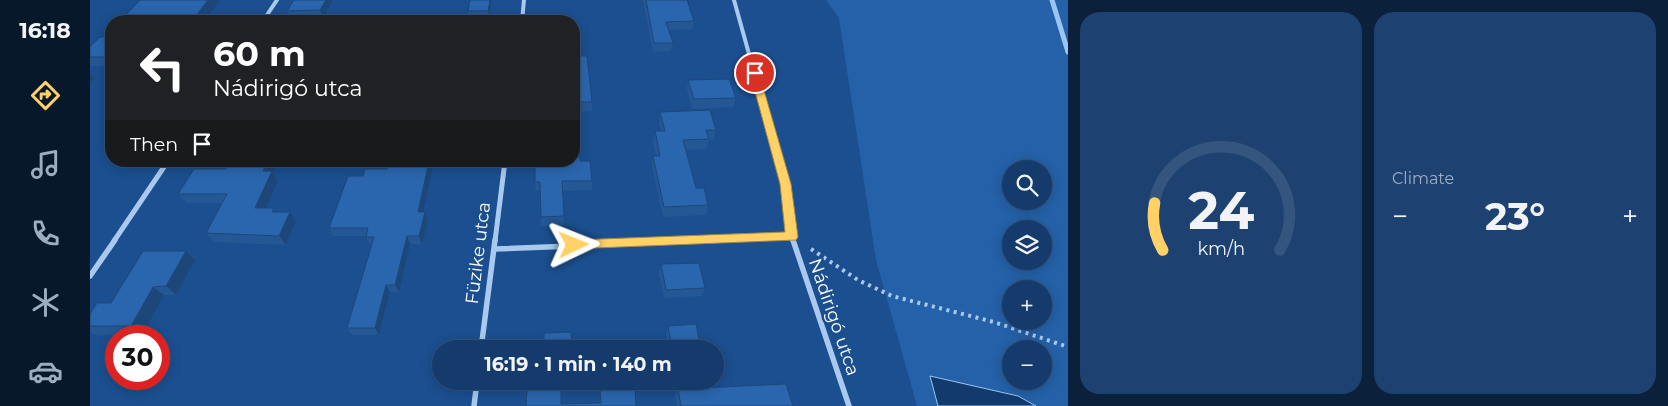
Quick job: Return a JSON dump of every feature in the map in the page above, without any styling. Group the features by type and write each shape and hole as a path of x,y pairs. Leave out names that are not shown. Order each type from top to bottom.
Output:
{"street":[{"path":"267,15 277,0"},
{"path":"523,15 524,0"},
{"name":"Nádirigó utca","path":"734,0 785,184 792,237 849,406"},
{"path":"90,276 164,167"},
{"name":"Füzike utca","path":"483,340 504,167"},
{"path":"494,248 792,237"},
{"path":"474,406 476,390"}],"path":[{"path":"792,237 858,280 892,296 994,322 1068,347"}],"shaded area":[{"path":"826,0 1068,0 1068,406 917,406 876,260 839,18"},
{"path":"930,376 1018,396 1036,406 938,406"}],"building":[{"path":"140,0 208,0 197,15 126,15"},
{"path":"294,0 326,0 320,10 287,11"},
{"path":"470,0 490,0 488,11 468,11"},
{"path":"646,0 687,0 694,21 666,22 673,43 654,43"},
{"path":"100,37 105,37 105,57 90,57 90,47"},
{"path":"580,56 587,56 592,102 580,102"},
{"path":"729,79 736,98 694,99 688,80"},
{"path":"710,110 716,130 706,130 709,139 683,140 696,188 704,188 708,205 664,207 653,156 660,156 655,131 665,131 660,112"},
{"path":"580,161 590,161 592,181 562,181 564,216 541,217 540,182 535,182 535,167 580,167"},
{"path":"227,167 265,167 263,171 272,171 255,208 274,208 272,212 290,212 279,236 206,233 227,194 178,194 194,169 226,169"},
{"path":"388,167 428,167 418,212 425,212 419,236 407,236 395,285 386,285 375,328 347,328 374,237 366,237 368,228 329,228 348,176 363,176 365,169 387,169"},
{"path":"143,251 186,251 166,286 153,287 132,325 90,326 90,314 97,303 111,303"},
{"path":"699,263 705,288 666,290 661,264"},
{"path":"696,324 699,340 670,340 668,326"},
{"path":"571,332 571,340 544,340 544,333"},
{"path":"786,384 793,406 681,406 678,390 724,390 724,387"},
{"path":"527,390 561,390 561,404 601,403 600,390 635,390 636,406 526,406"}],"waterway":[{"path":"1052,0 1068,52"}],"route":[{"path":"574,245 792,237 785,184 755,73"}]}
